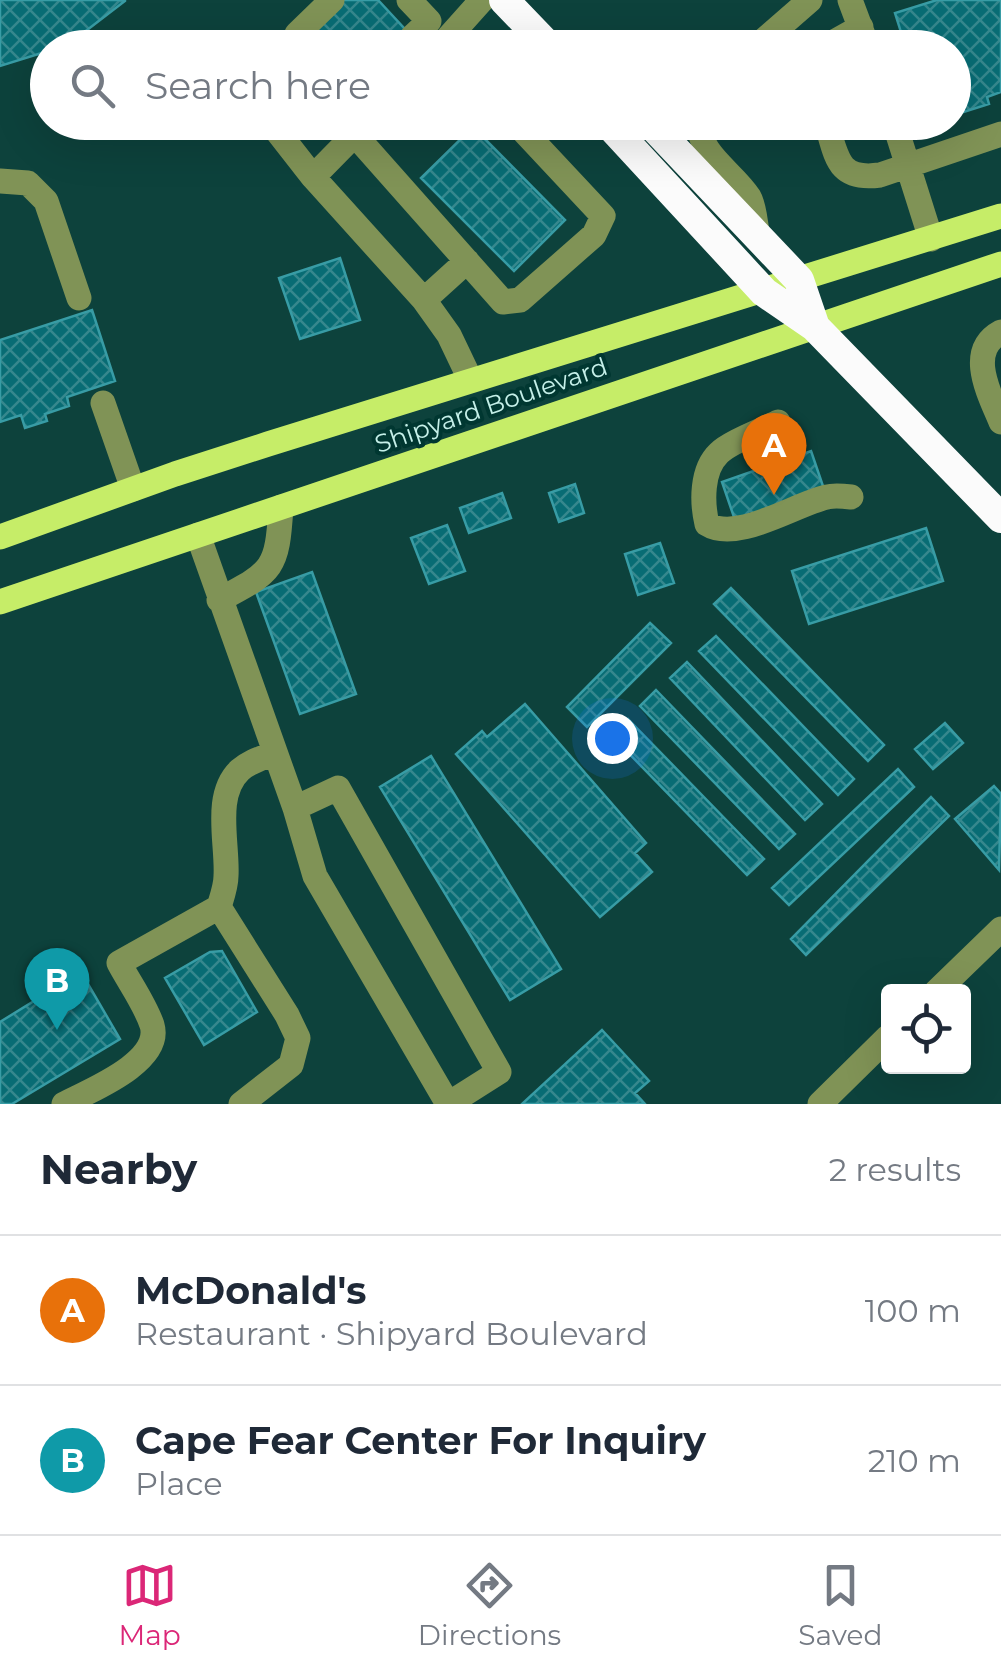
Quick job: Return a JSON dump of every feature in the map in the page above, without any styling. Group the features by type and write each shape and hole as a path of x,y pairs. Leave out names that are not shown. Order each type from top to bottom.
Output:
{"highway":[{"path":"504,0 533,30"},
{"path":"623,140 764,292 814,327 1001,518"},
{"path":"667,140 799,280 814,327"}],"main road":[{"name":"Shipyard Boulevard","path":"0,538 133,489 470,379 764,292 1001,216"},
{"name":"Shipyard Boulevard","path":"0,602 1001,264"}],"street":[{"path":"309,30 332,0"},
{"path":"409,0 429,21 419,30"},
{"path":"456,30 482,0"},
{"path":"776,30 810,0"},
{"path":"850,0 862,30"},
{"path":"833,140 842,166 850,174 880,175 1001,134"},
{"path":"284,140 424,300 449,334 470,379"},
{"path":"313,177 350,140"},
{"path":"370,140 503,302 520,300 594,236 603,216 531,140"},
{"path":"702,140 751,200 758,237"},
{"path":"900,140 932,238"},
{"path":"0,181 28,183 46,201 79,298"},
{"path":"424,300 467,261"},
{"path":"1001,332 988,339 982,353 982,371 1001,422"},
{"path":"103,403 133,489"},
{"path":"778,422 718,453 708,474 702,504 708,524 717,530 743,528 830,496 850,497"},
{"path":"219,600 262,575 278,552 282,507"},
{"path":"198,536 295,808 314,876 449,1104 500,1072 338,788 295,808"},
{"path":"64,1104 131,1068 149,1047 153,1028 118,963 219,907 226,880 224,806 228,790 236,773 275,753"},
{"path":"219,907 298,1038 290,1065 240,1104"},
{"path":"944,984 1001,929"},
{"path":"820,1104 881,1045"}],"building":[{"path":"0,0 125,0 87,30 30,30 30,57 0,66"},
{"path":"339,0 378,0 406,30 313,30"},
{"path":"937,0 1001,0 1001,92 987,97 989,104 971,110 971,30 900,30 895,13"},
{"path":"460,140 486,140 565,220 514,271 421,178"},
{"path":"340,258 360,320 300,339 279,278"},
{"path":"92,310 115,381 67,397 69,406 45,414 47,421 25,428 21,415 0,422 0,340"},
{"path":"811,451 825,492 736,523 722,482"},
{"path":"575,484 584,513 559,522 549,493"},
{"path":"502,493 511,518 469,533 460,508"},
{"path":"447,525 465,571 429,584 411,538"},
{"path":"926,528 943,581 809,624 792,571"},
{"path":"660,543 674,583 638,595 625,554"},
{"path":"312,572 356,694 300,714 256,592"},
{"path":"731,588 884,745 868,761 714,604"},
{"path":"650,623 671,643 587,727 567,707"},
{"path":"716,636 854,779 838,795 699,651"},
{"path":"687,662 822,804 805,820 670,678"},
{"path":"656,690 795,834 779,849 640,706"},
{"path":"525,704 646,843 635,853 652,872 600,917 456,754 482,731 487,737"},
{"path":"628,719 764,859 747,875 611,735"},
{"path":"945,723 963,743 933,769 915,749"},
{"path":"431,756 561,969 510,1000 380,787"},
{"path":"898,769 914,787 789,905 772,888"},
{"path":"994,786 1001,794 999,870 955,819"},
{"path":"931,797 949,816 806,955 791,939"},
{"path":"222,951 257,1012 204,1045 165,978 210,952"},
{"path":"81,972 120,1039 12,1104 0,1104 0,1022"},
{"path":"602,1030 649,1081 635,1093 645,1104 522,1104"}],"place":[{"name":"McDonald's","path":"774,495"},
{"name":"Cape Fear Center For Inquiry","path":"57,1030"}]}
